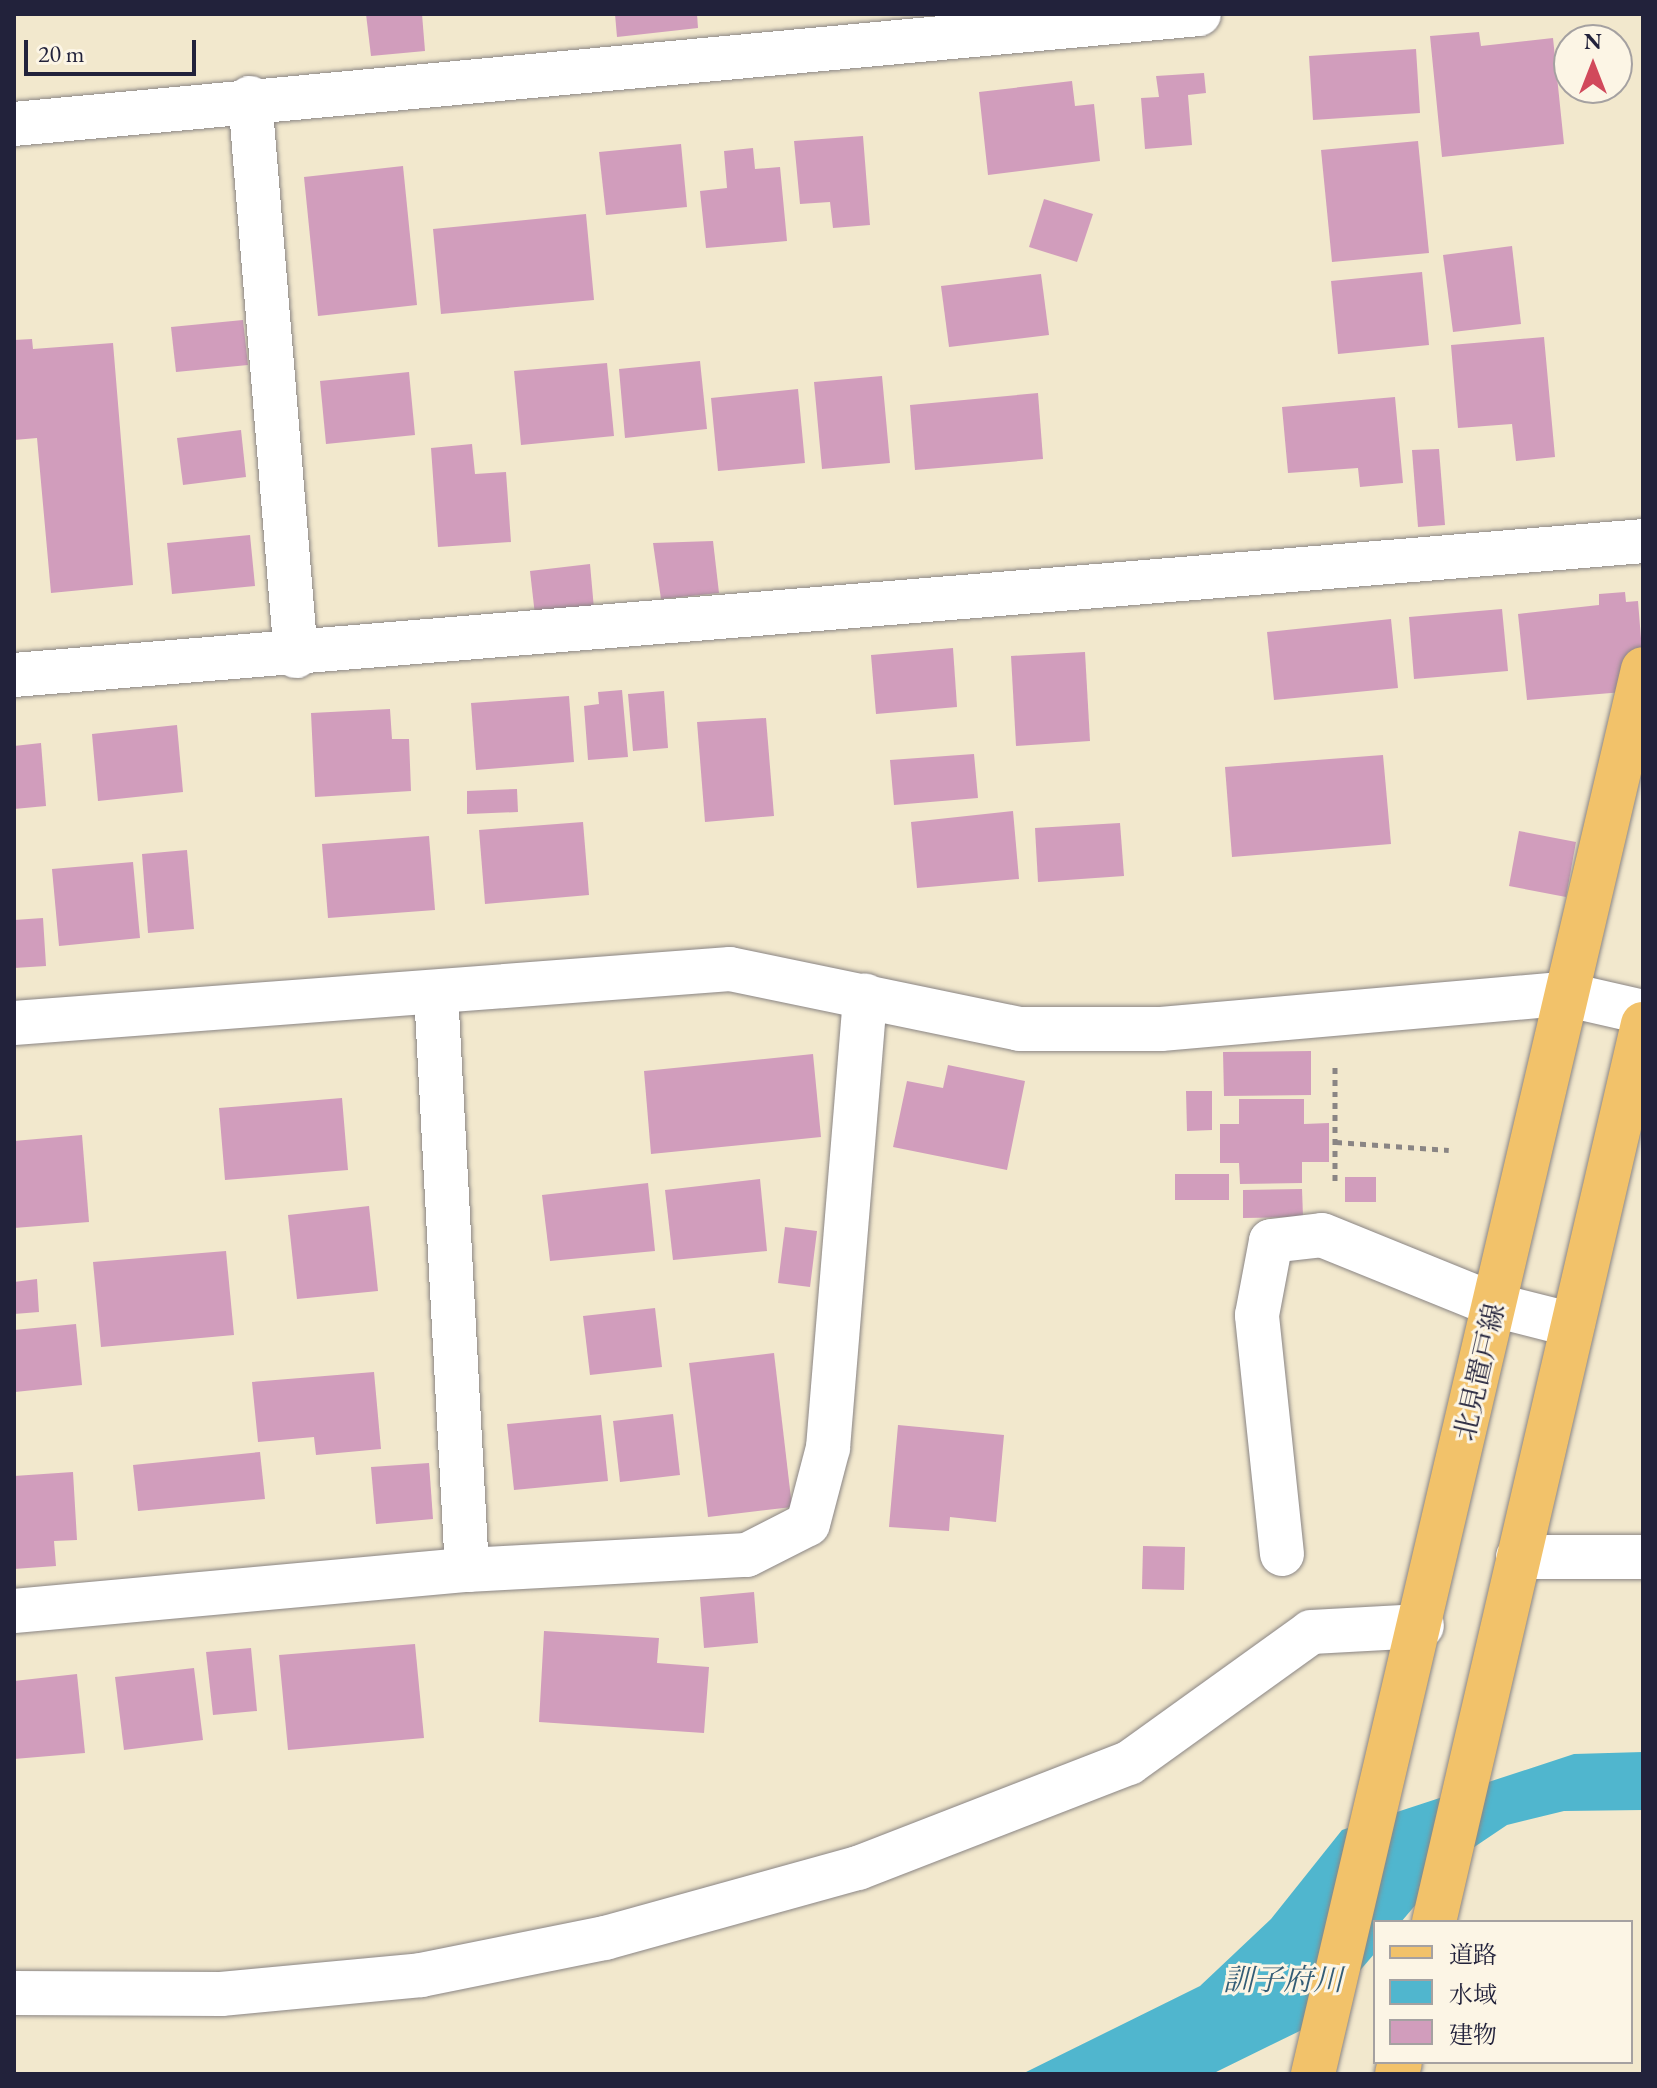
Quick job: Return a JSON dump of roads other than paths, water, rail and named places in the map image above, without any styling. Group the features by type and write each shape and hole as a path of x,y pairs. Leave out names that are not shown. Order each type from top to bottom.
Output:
{"main road":[{"name":"北見置戸線","path":"1313,2074 1419,1639 1564,994 1643,669"},
{"path":"1434,1920 1643,1024"}],"street":[{"path":"14,124 250,98 1199,14"},
{"path":"250,98 296,656"},
{"path":"14,675 296,656 1643,541"},
{"path":"14,1023 730,969 1020,1029 1161,1029 1564,994 1643,1012"},
{"path":"436,992 467,1570"},
{"path":"14,1611 467,1570 747,1555 808,1524 828,1448 865,996"},
{"path":"1282,1554 1257,1315 1271,1241 1322,1235 1494,1305 1573,1325"},
{"path":"1518,1557 1643,1557"},
{"path":"14,1993 237,1993 421,1975 605,1938 858,1868 1129,1763 1311,1632 1419,1639"}],"water":[{"name":"訓子府川","path":"1643,1752 1643,1810 1564,1811 1507,1825 1452,1862 1403,1920 1373,1920 1373,1955 1314,2024 1212,2074 1022,2074 1200,1986 1271,1919 1342,1830 1574,1754"}]}
